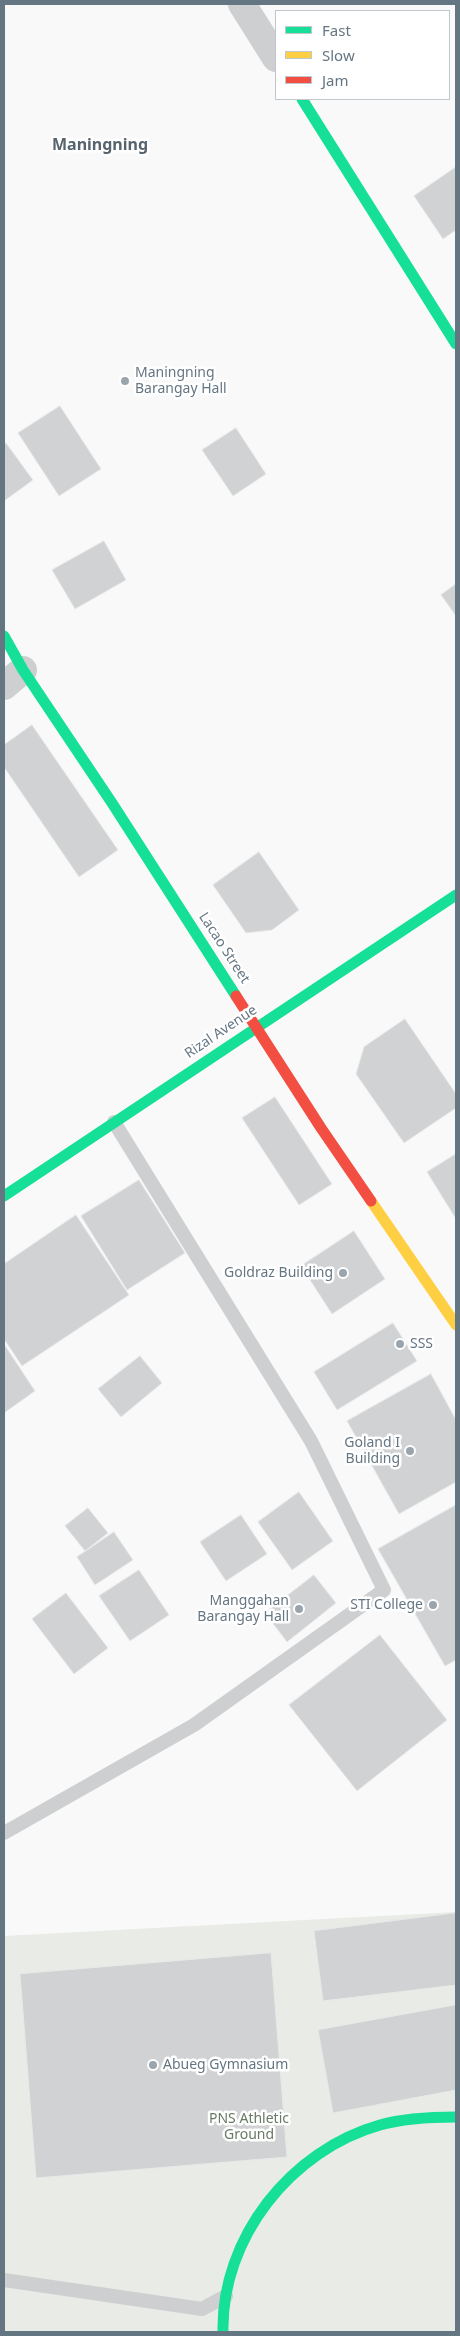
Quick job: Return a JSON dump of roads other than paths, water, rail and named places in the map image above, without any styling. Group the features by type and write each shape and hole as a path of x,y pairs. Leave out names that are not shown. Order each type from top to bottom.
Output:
{"street":[{"path":"242,4 275,56"},
{"path":"303,100 456,344"},
{"name":"Lacao Street","path":"4,636 14,678 257,1026 321,1128 456,1325"},
{"name":"Rizal Avenue","path":"4,1196 456,895"},
{"path":"223,2332 226,2296 234,2263 247,2232 264,2204 286,2178 312,2157 340,2139 371,2126 404,2119 437,2116 456,2117"}],"lane":[{"path":"4,1833 194,1725 384,1590 311,1441 114,1122"},
{"path":"4,2280 202,2309 226,2296"}],"place":[{"name":"Maningning Barangay Hall","path":"125,381"},
{"name":"Goldraz Building","path":"343,1273"},
{"name":"SSS","path":"400,1344"},
{"name":"Goland I Building","path":"410,1451"},
{"name":"STI College","path":"433,1605"},
{"name":"Manggahan Barangay Hall","path":"299,1609"},
{"name":"Abueg Gymnasium","path":"153,2065"}],"district":[{"name":"Maningning","path":"100,145"}],"park label":[{"name":"PNS Athletic Ground","path":"249,2128"}]}
